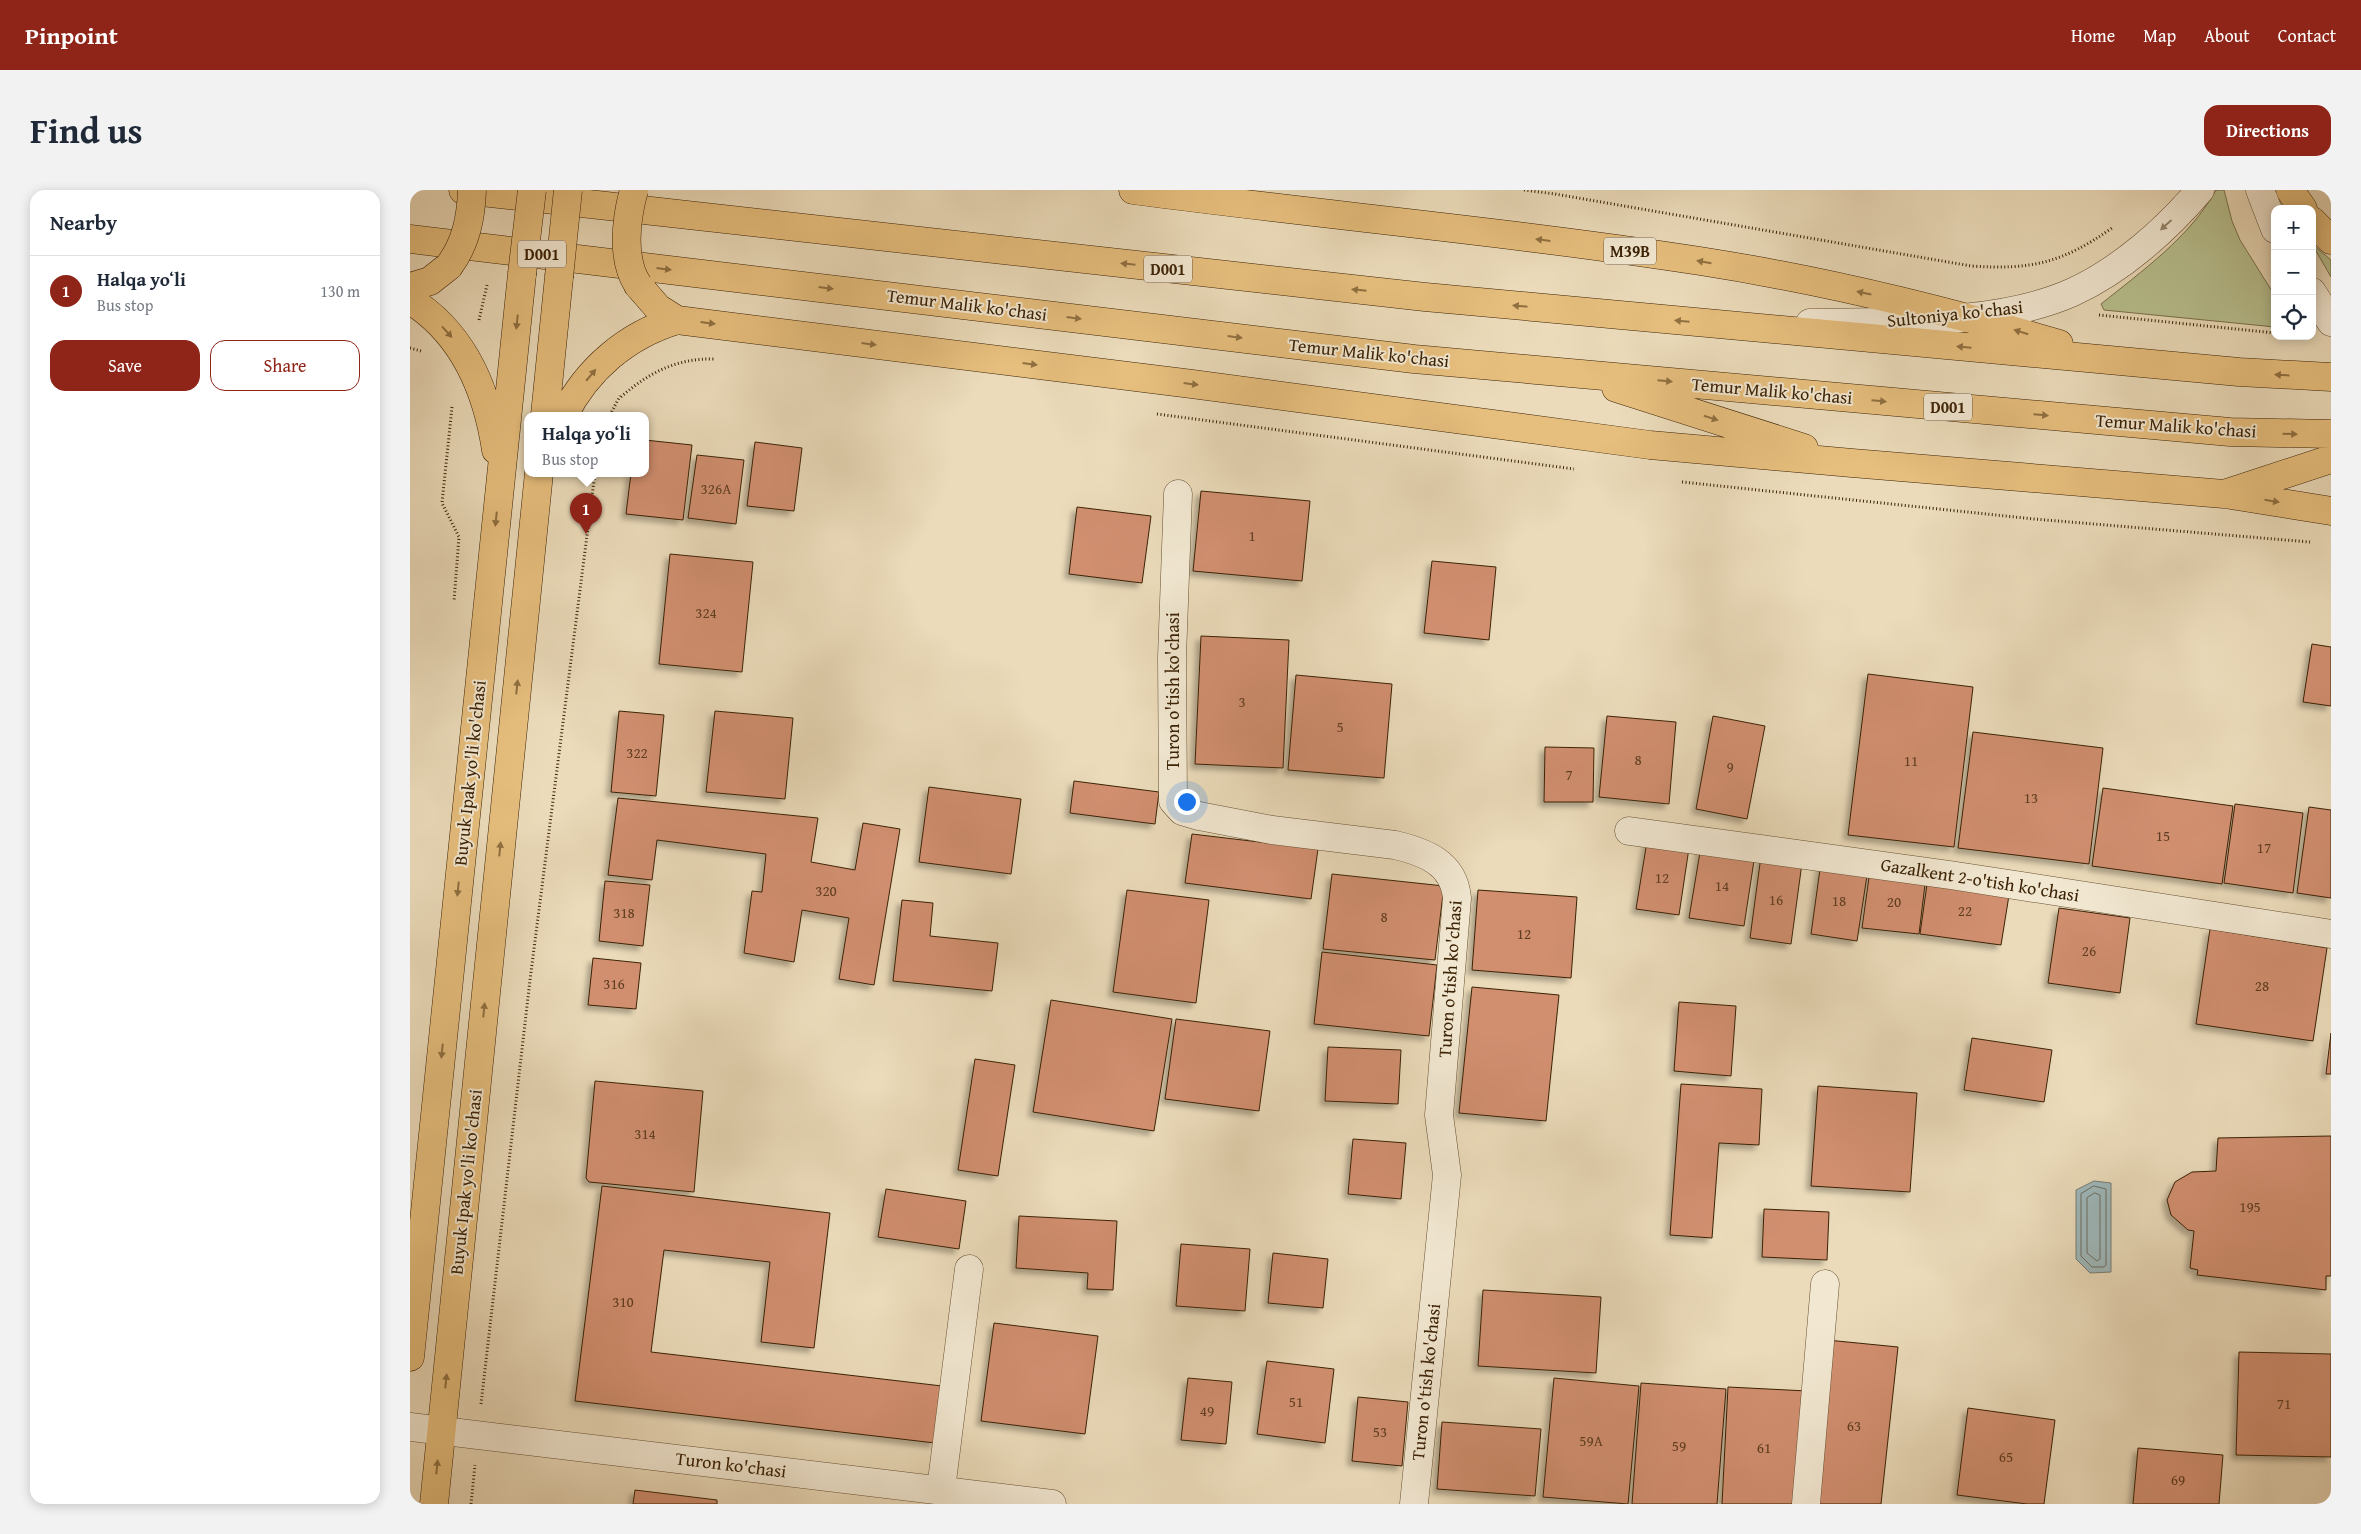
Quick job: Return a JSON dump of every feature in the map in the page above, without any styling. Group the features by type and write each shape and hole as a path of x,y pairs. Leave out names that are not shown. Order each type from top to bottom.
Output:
{"main road":[{"name":"D001","path":"463,190 1425,297 2238,372 2331,377"},
{"path":"410,287 430,281 449,266 460,250 466,234 472,190"},
{"name":"Buyuk Ipak yo'li ko'chasi","path":"410,1356 532,190"},
{"path":"545,412 568,190"},
{"path":"634,190 628,214 629,259 638,285 658,308 677,320 1192,384 1650,445 2224,494 2331,511"},
{"name":"M39B","path":"1133,190 1702,261 1967,316 2118,361"},
{"path":"2290,190 2300,205"},
{"path":"2316,225 2331,240"},
{"name":"Temur Malik ko'chasi","path":"410,239 1414,359 2230,432 2331,434"},
{"path":"410,300 436,319 454,340 472,367 482,394 494,439 500,485"},
{"path":"566,412 588,378 616,350 650,330 677,320"},
{"path":"1564,372 1852,463"},
{"path":"2224,494 2331,459"},
{"name":"Buyuk Ipak yo'li ko'chasi","path":"434,1504 539,477"}],"street":[{"name":"Sultoniya ko'chasi","path":"1731,326 1931,320 2022,309 2074,292 2129,256 2178,214 2200,190"},
{"path":"2260,190 2271,218"},
{"path":"2314,295 2331,322"},
{"name":"Turon o'tish ko'chasi","path":"1178,494 1172,657 1173,801 1182,811 1199,816 1272,830 1395,845 1412,849 1427,854 1440,863 1451,875 1456,888 1457,898 1439,1114 1447,1175 1414,1504"},
{"name":"Gazalkent 2-o'tish ko'chasi","path":"1629,831 1950,875 2331,934"},
{"path":"956,1495 969,1269"},
{"path":"1806,1504 1824,1284"},
{"name":"Turon ko'chasi","path":"410,1427 956,1495 1052,1504"}],"path":[{"path":"1524,190 1971,266 2006,268 2047,263 2073,252 2106,232"},
{"path":"454,340 478,322 488,279"},
{"path":"2074,292 2094,315 2271,333"},
{"path":"452,404 442,503 459,537 454,606"},
{"path":"471,1504 530,980 594,477"}],"green space":[{"path":"2216,190 2224,190 2232,221 2240,240 2271,290 2271,327 2104,310 2101,304 2149,266 2179,238 2205,207"},
{"path":"2316,247 2331,260 2331,277 2316,251"}],"water":[{"path":"2094,1181 2111,1183 2111,1272 2090,1273 2076,1259 2076,1190"}],"building":[{"path":"649,440 692,445 683,520 626,514 631,477 649,477"},
{"path":"755,442 802,448 794,511 747,506"},
{"path":"697,455 744,460 736,524 688,518"},
{"path":"1201,491 1310,501 1302,581 1193,571"},
{"path":"1077,507 1151,516 1142,583 1069,574"},
{"path":"670,554 753,562 742,672 659,664"},
{"path":"1432,561 1496,567 1489,640 1424,633"},
{"path":"1201,636 1289,640 1283,768 1195,764"},
{"path":"2312,644 2331,647 2331,706 2303,702"},
{"path":"1868,674 1973,687 1954,847 1848,835"},
{"path":"1296,675 1392,684 1384,778 1288,770"},
{"path":"619,711 664,715 656,796 611,792"},
{"path":"715,711 793,718 785,799 706,792"},
{"path":"1607,716 1676,722 1669,804 1599,797"},
{"path":"1713,716 1765,726 1747,819 1696,809"},
{"path":"1973,732 2103,748 2089,864 1958,848"},
{"path":"1545,747 1594,748 1593,802 1544,802"},
{"path":"1074,781 1159,792 1155,824 1070,813"},
{"path":"929,787 1021,799 1011,874 919,862"},
{"path":"2103,788 2233,806 2222,884 2092,866"},
{"path":"618,798 818,818 811,862 855,870 863,823 900,829 874,985 839,979 849,918 802,910 794,962 744,953 752,891 762,892 766,854 657,840 652,880 608,875"},
{"path":"2235,804 2303,813 2293,893 2224,883"},
{"path":"2309,807 2331,810 2331,898 2297,893"},
{"path":"1192,834 1318,849 1311,899 1185,883"},
{"path":"1647,841 1689,848 1679,915 1636,909"},
{"path":"1701,846 1755,854 1744,926 1689,918"},
{"path":"1761,856 1802,863 1791,944 1750,938"},
{"path":"1821,862 1868,869 1857,941 1811,934"},
{"path":"1870,870 1926,876 1919,934 1862,928"},
{"path":"1332,874 1444,886 1435,960 1323,949"},
{"path":"1928,877 2010,889 2001,945 1920,934"},
{"path":"605,881 650,885 643,946 599,941"},
{"path":"1127,890 1209,900 1196,1003 1113,992"},
{"path":"1478,890 1577,897 1571,978 1472,970"},
{"path":"902,900 933,903 930,936 998,943 992,991 893,981"},
{"path":"2059,908 2130,918 2120,993 2048,983"},
{"path":"2210,929 2327,948 2313,1041 2196,1024"},
{"path":"1322,952 1437,965 1429,1036 1314,1024"},
{"path":"593,958 641,963 636,1009 588,1005"},
{"path":"1472,987 1559,995 1546,1121 1459,1113"},
{"path":"1051,1000 1172,1019 1154,1131 1033,1112"},
{"path":"1679,1002 1736,1006 1731,1076 1674,1071"},
{"path":"1176,1019 1270,1031 1259,1111 1165,1099"},
{"path":"2331,1033 2331,1074 2326,1074"},
{"path":"1972,1038 2052,1050 2044,1102 1964,1090"},
{"path":"1328,1047 1401,1050 1398,1104 1325,1101"},
{"path":"975,1059 1015,1065 998,1176 958,1170"},
{"path":"595,1081 703,1091 694,1192 589,1182 586,1178"},
{"path":"1681,1084 1762,1089 1759,1145 1719,1143 1712,1238 1670,1235"},
{"path":"1818,1086 1917,1093 1910,1192 1811,1186"},
{"path":"2331,1136 2331,1276 2326,1276 2326,1290 2197,1275 2198,1270 2190,1268 2194,1231 2188,1230 2171,1215 2167,1200 2175,1182 2192,1172 2216,1171 2218,1138"},
{"path":"1353,1139 1406,1143 1401,1199 1348,1194"},
{"path":"602,1186 830,1213 814,1348 761,1342 770,1262 664,1250 651,1352 942,1386 935,1443 575,1401"},
{"path":"886,1189 966,1201 959,1249 878,1237"},
{"path":"1764,1209 1829,1212 1827,1260 1762,1257"},
{"path":"1019,1216 1117,1221 1113,1290 1087,1289 1088,1273 1016,1268"},
{"path":"1181,1244 1250,1249 1245,1311 1176,1306"},
{"path":"1273,1253 1328,1259 1323,1308 1268,1303"},
{"path":"1483,1290 1601,1297 1596,1373 1478,1366"},
{"path":"994,1323 1098,1336 1085,1434 981,1421"},
{"path":"1827,1340 1898,1347 1881,1504 1810,1504"},
{"path":"2239,1352 2331,1354 2331,1457 2236,1455"},
{"path":"1267,1361 1334,1369 1325,1443 1257,1434"},
{"path":"1188,1378 1232,1382 1226,1444 1181,1440"},
{"path":"1554,1378 1639,1386 1628,1504 1543,1497"},
{"path":"1641,1383 1726,1389 1717,1504 1632,1504"},
{"path":"1728,1387 1807,1391 1801,1504 1722,1504"},
{"path":"1358,1397 1408,1402 1402,1466 1352,1461"},
{"path":"1968,1408 2055,1420 2044,1504 2027,1504 1957,1495"},
{"path":"1442,1422 1541,1429 1535,1496 1437,1489"},
{"path":"2138,1448 2223,1455 2219,1504 2133,1504"},
{"path":"635,1490 717,1500 717,1504 633,1504"}],"place":[{"name":"Halqa yoʻli","path":"586,534"}]}
